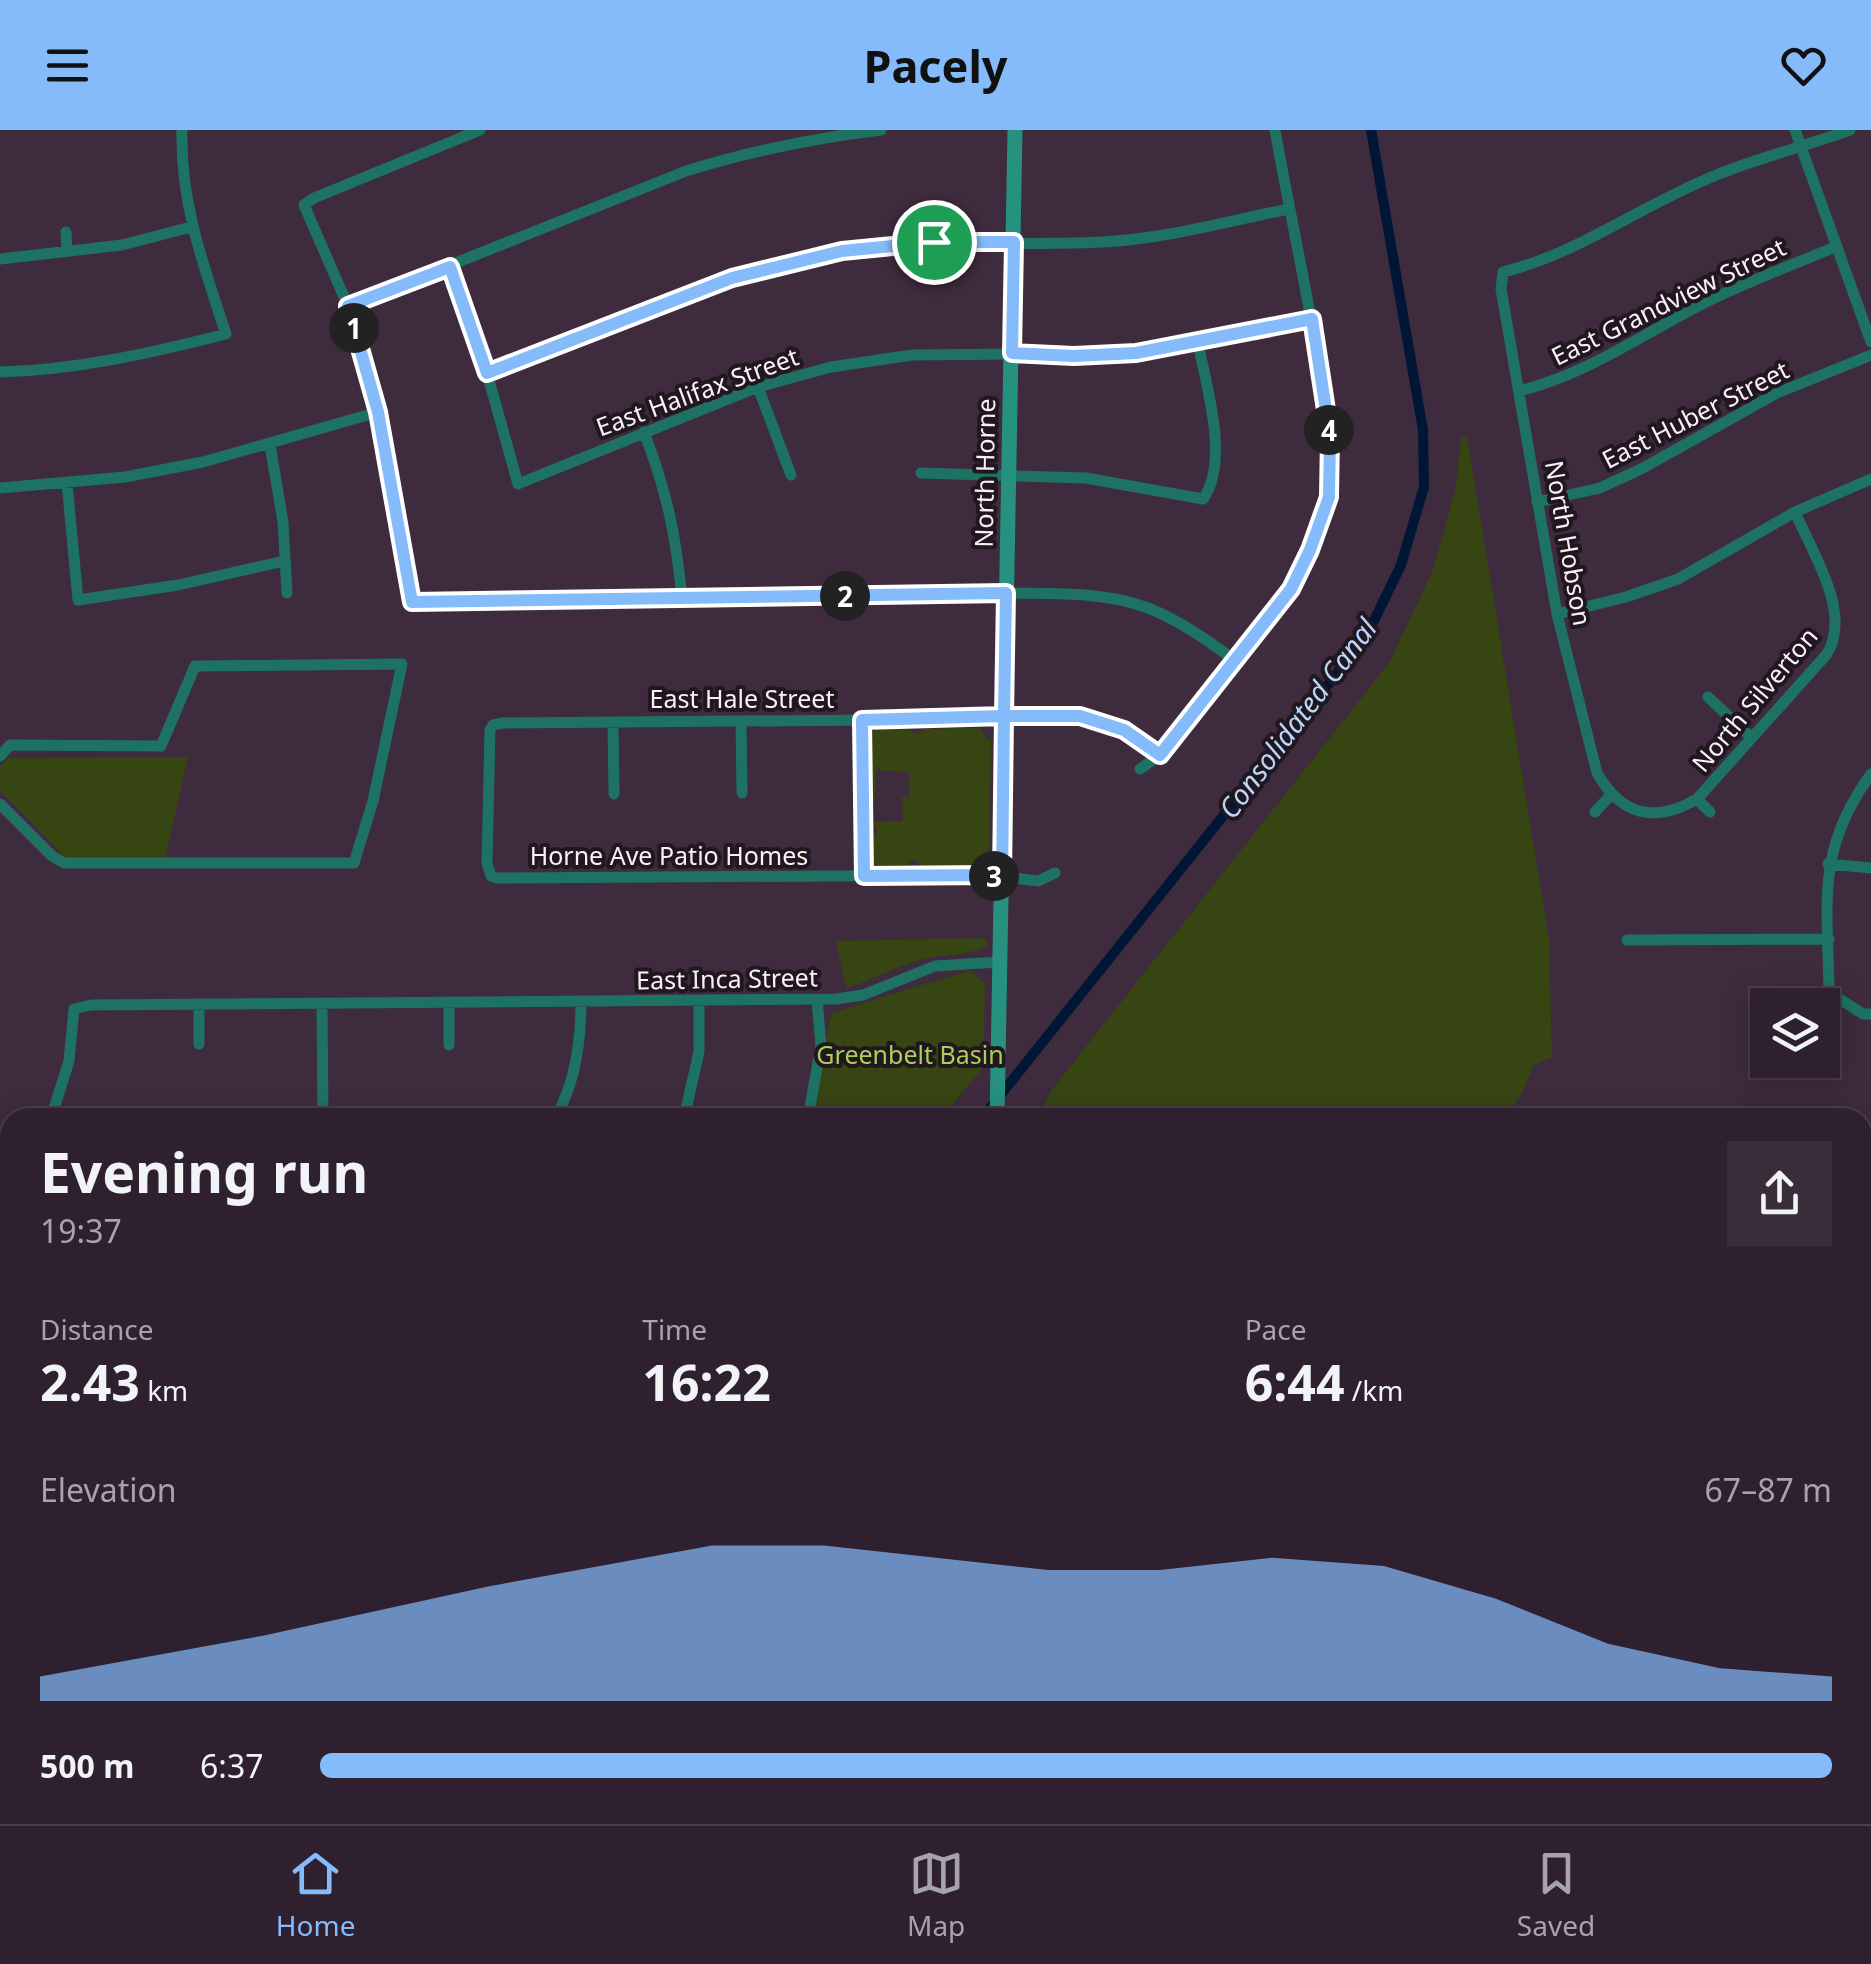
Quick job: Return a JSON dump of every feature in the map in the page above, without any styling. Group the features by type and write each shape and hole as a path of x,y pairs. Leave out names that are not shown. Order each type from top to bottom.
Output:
{"street":[{"path":"0,372 109,361 226,334 191,227 183,181 182,130"},
{"path":"480,130 304,205 348,306 378,412 412,602 1088,595 1145,607 1192,630 1236,661"},
{"path":"348,306 686,171 742,154 882,130"},
{"name":"North Horne","path":"997,1108 1016,130"},
{"path":"1140,769 1160,755 1291,589 1329,497 1330,436 1275,130"},
{"path":"1794,130 1871,342"},
{"path":"1800,148 1850,130"},
{"name":"North Hobson","path":"1610,796 1596,773 1557,614 1501,290 1502,272 1536,264 1574,247 1700,182 1800,148"},
{"path":"450,267 487,373 732,278 805,258 894,244 1104,242 1289,209"},
{"path":"0,258 122,245 191,227"},
{"path":"66,232 67,252"},
{"name":"East Grandview Street","path":"1519,390 1554,382 1584,369 1704,303 1835,247"},
{"name":"East Halifax Street","path":"487,373 518,484 758,387 832,367 912,355 1136,353 1312,319"},
{"path":"920,474 1086,478 1203,499 1214,465 1214,424 1198,342"},
{"name":"East Huber Street","path":"1538,502 1600,488 1777,393 1871,355"},
{"path":"758,387 791,475"},
{"path":"0,488 125,477 270,445 378,412"},
{"path":"644,432 666,488 676,536 682,599"},
{"path":"270,445 283,522 286,593"},
{"path":"1557,614 1678,579 1795,512 1871,479"},
{"path":"67,482 78,600 178,585 284,562"},
{"name":"North Silverton","path":"1610,796 1632,810 1656,814 1680,810 1697,800 1827,654 1837,638 1837,611 1795,512"},
{"path":"0,756 10,745 161,746 195,666 402,664 374,801 354,863 64,864 0,804"},
{"path":"1708,697 1751,737"},
{"name":"East Hale Street","path":"493,725 1080,716 1124,730 1160,755"},
{"path":"862,720 864,876"},
{"path":"740,721 742,792"},
{"path":"613,722 614,794"},
{"name":"Horne Ave Patio Homes","path":"493,725 489,738 490,876 503,879 990,875 1038,880 1055,873"},
{"path":"1871,774 1836,835 1828,864 1830,992 1863,1014 1871,1014"},
{"path":"1595,812 1610,796"},
{"name":"North Silverton","path":"1697,800 1710,812"},
{"path":"1828,864 1871,868"},
{"path":"1627,940 1829,939"},
{"name":"East Inca Street","path":"55,1108 68,1061 74,1009 91,1005 817,1000 863,995 935,966 999,962"},
{"path":"810,1108 821,1046 817,1000"},
{"path":"686,1108 699,1052 699,1001"},
{"path":"448,1002 450,1045"},
{"path":"559,1108 574,1069 581,1002"},
{"path":"322,1003 324,1108"},
{"path":"199,1004 199,1044"}],"green space":[{"path":"1467,436 1549,939 1552,1057 1534,1065 1512,1108 1043,1108 1050,1092 1389,663 1433,570 1456,486 1461,437"},
{"path":"909,728 919,734 924,729 980,728 991,740 989,852 977,865 920,865 916,860 907,865 879,866 873,862 872,836 877,835 877,827 872,822 903,821 902,797 909,797 909,772 876,770 872,802 872,733 877,729"},
{"path":"188,757 165,859 66,858 0,791 0,767 8,758"},
{"path":"983,938 987,946 980,949 923,959 846,988 836,941"},
{"name":"Greenbelt Basin","path":"971,970 985,984 983,1068 950,1108 816,1108 831,1013"}],"waterway":[{"name":"Consolidated Canal","path":"990,1108 1366,637 1401,565 1424,487 1423,430 1371,130"}],"route":[{"path":"934,242 842,251 732,278 487,373 450,267 348,306 378,412 412,602 1006,593 1004,716 862,720 864,876 1002,878 1004,716 1080,716 1124,730 1160,755 1291,589 1329,497 1330,436 1312,319 1136,353 1012,353 1014,242 934,242"}]}
